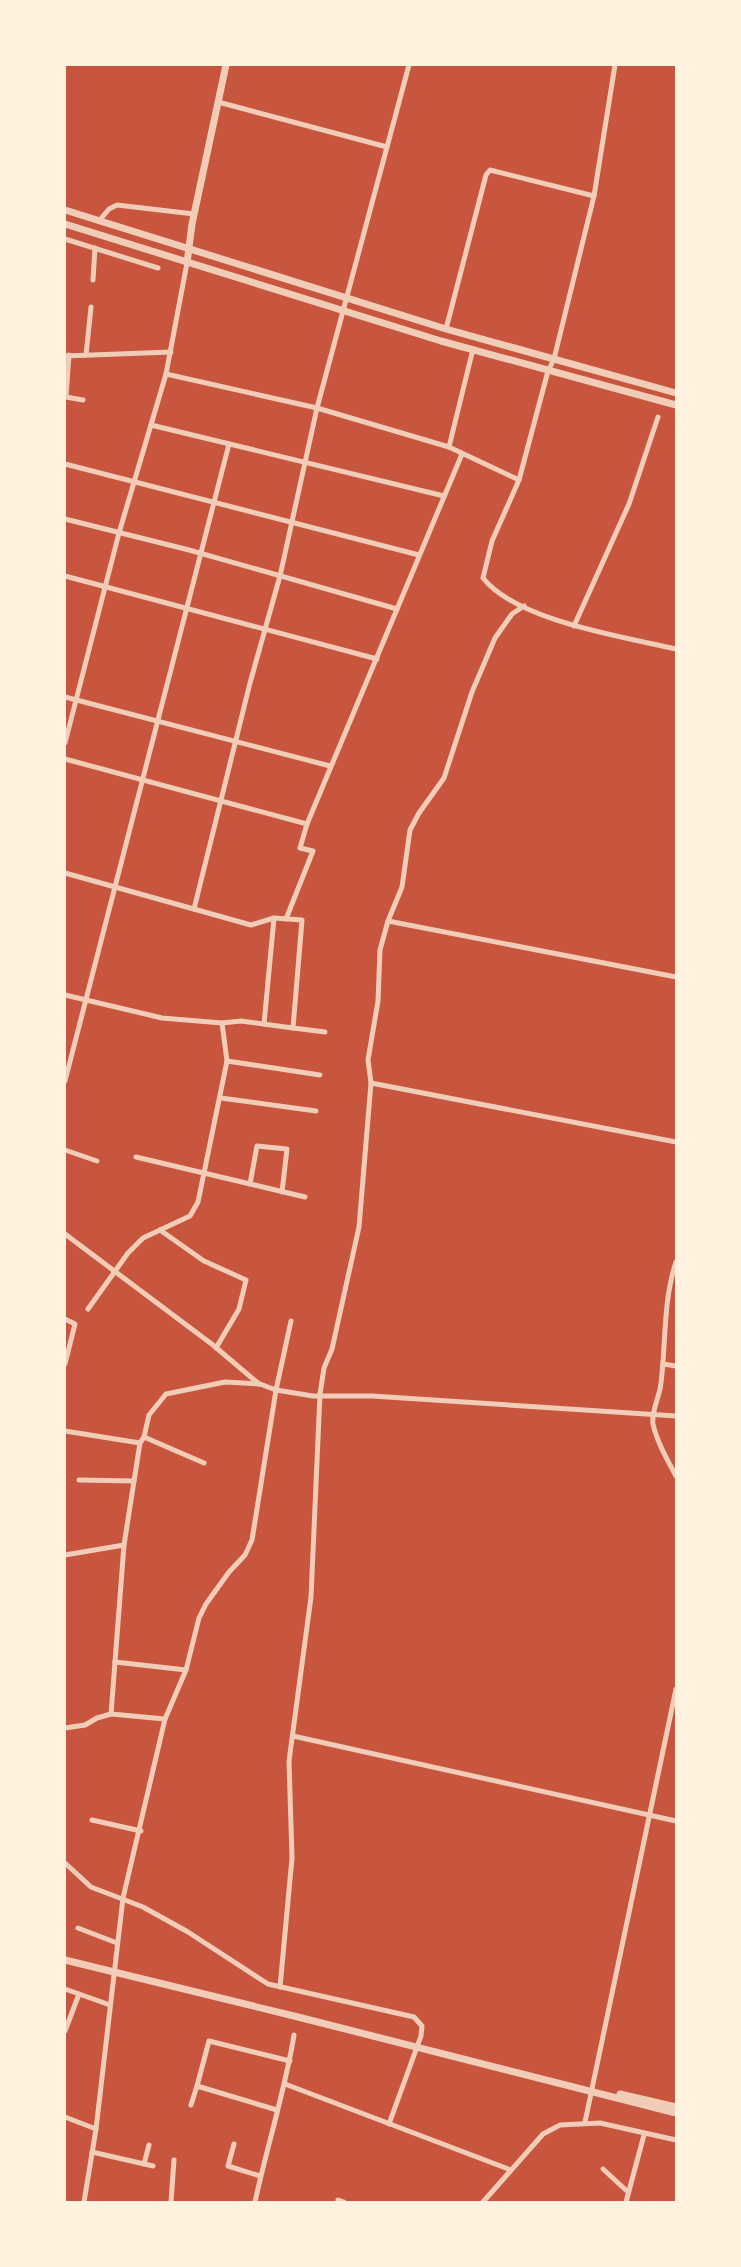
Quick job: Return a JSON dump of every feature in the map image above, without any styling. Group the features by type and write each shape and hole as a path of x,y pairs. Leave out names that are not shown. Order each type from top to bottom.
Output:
{"street":[{"path":"65,743 119,533 166,374 194,214 226,65"},
{"path":"194,909 280,576 317,408 409,65"},
{"path":"615,65 594,196 554,359 548,372 519,480 492,541 483,578 490,587 524,606 574,626 676,648"},
{"path":"218,102 387,147"},
{"path":"446,329 486,175 490,170 594,196"},
{"path":"99,221 109,209 118,205 194,214"},
{"path":"65,210 446,329 676,393"},
{"path":"65,224 548,372 676,405"},
{"path":"65,239 158,268"},
{"path":"93,280 95,248"},
{"path":"86,355 91,307"},
{"path":"449,447 473,349"},
{"path":"83,400 66,396 67,355 171,352"},
{"path":"166,374 317,408 449,447 519,480"},
{"path":"574,626 629,504 658,416"},
{"path":"151,425 444,496"},
{"path":"65,1081 229,444"},
{"path":"286,919 313,851 300,848 307,824 462,454"},
{"path":"65,464 419,555"},
{"path":"65,519 201,554 397,609"},
{"path":"65,576 377,659"},
{"path":"280,1987 292,1858 293,1832 289,1761 311,1597 320,1394 324,1368 332,1349 356,1248 365,1173 371,1083 368,1060 378,1001 380,950 388,921 402,887 410,830 419,813 444,778 472,692 495,638 512,614 524,606"},
{"path":"65,697 330,766"},
{"path":"65,759 307,824"},
{"path":"65,873 251,924 274,918 302,920 293,1028"},
{"path":"264,1024 274,918"},
{"path":"388,921 676,977"},
{"path":"65,995 162,1018 222,1023 241,1021 325,1032"},
{"path":"88,1309 128,1253 143,1238 190,1216 198,1202 215,1114 221,1098 227,1061 222,1023"},
{"path":"227,1061 320,1075"},
{"path":"371,1083 676,1142"},
{"path":"221,1098 316,1111"},
{"path":"250,1184 257,1146 287,1149 282,1192"},
{"path":"65,1150 97,1160"},
{"path":"136,1157 305,1197"},
{"path":"160,1230 204,1260 246,1280 239,1309 216,1348"},
{"path":"65,1234 115,1270 260,1384"},
{"path":"676,1262 667,1304 661,1385 653,1414 653,1423 663,1452 676,1476"},
{"path":"65,1319 75,1324 65,1364"},
{"path":"84,2202 96,2129 123,1898 141,1831 165,1719 186,1670 199,1618 206,1604 245,1555 252,1540 276,1390 291,1320"},
{"path":"663,1364 676,1366"},
{"path":"111,1714 124,1545 140,1443 144,1437 150,1415 166,1394 225,1382 260,1384 276,1390 313,1396 320,1394 676,1416"},
{"path":"65,1431 140,1443"},
{"path":"144,1437 204,1463"},
{"path":"78,1480 134,1480"},
{"path":"65,1555 124,1545"},
{"path":"114,1662 186,1670"},
{"path":"586,2122 676,1690"},
{"path":"65,1728 85,1725 97,1718 111,1714 165,1719"},
{"path":"293,1736 676,1821"},
{"path":"92,1820 141,1831"},
{"path":"65,1863 91,1887 123,1898 188,1932 268,1984 414,2017 422,2026 418,2047 389,2124"},
{"path":"78,1928 118,1943"},
{"path":"65,1960 593,2090 676,2113"},
{"path":"65,1989 110,2005"},
{"path":"65,2031 79,1994"},
{"path":"255,2202 260,2176 285,2084 294,2035"},
{"path":"191,2105 209,2041 290,2060"},
{"path":"285,2084 511,2170"},
{"path":"197,2086 277,2110"},
{"path":"593,2090 610,2091 676,2107"},
{"path":"65,2117 96,2129"},
{"path":"483,2202 543,2134 560,2125 586,2122 613,2125 644,2135 676,2140"},
{"path":"626,2202 644,2135"},
{"path":"234,2144 228,2166 260,2176"},
{"path":"144,2164 148,2145"},
{"path":"92,2152 154,2166"},
{"path":"171,2202 174,2160"},
{"path":"603,2169 628,2192"},
{"path":"338,2202 338,2200 344,2202"}]}
